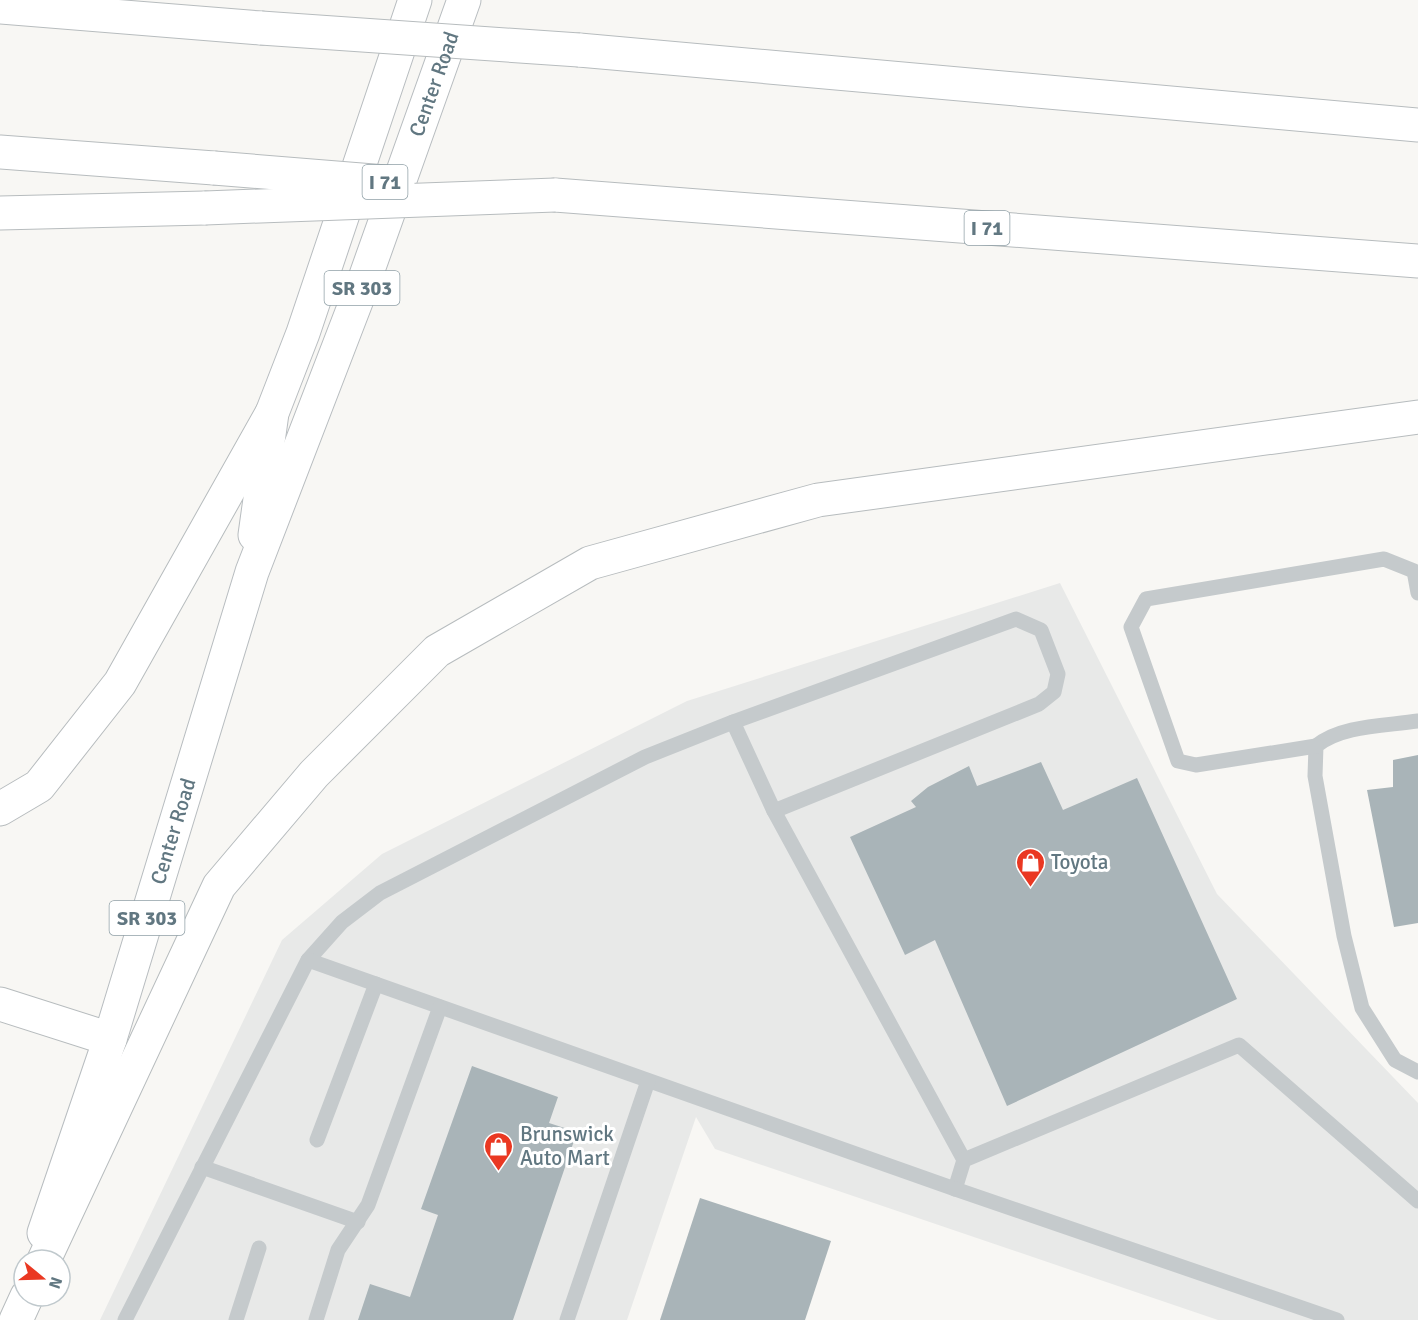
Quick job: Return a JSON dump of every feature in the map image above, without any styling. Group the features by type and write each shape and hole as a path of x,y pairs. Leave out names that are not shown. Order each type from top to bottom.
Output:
{"main road":[{"name":"Center Road","path":"252,572 256,510 272,413 303,333 415,0"},
{"name":"Center Road","path":"38,1248 110,1039 252,572 364,281 464,0"},
{"path":"0,7 579,50 1418,125"},
{"name":"I 71","path":"0,152 1418,261"},
{"path":"0,213 555,195"},
{"path":"0,809 39,786 120,683 272,413"},
{"path":"50,1248 219,886 314,774 437,651 590,563 818,501 1418,417"},
{"path":"0,1005 110,1039"}],"lane":[{"path":"1418,593 1414,571 1384,559 1146,599 1131,627 1178,761 1196,765 1316,746 1325,738 1347,732 1418,721"},
{"path":"125,1320 308,960 342,922 380,893 645,757 1016,619 1041,630 1058,674 1054,692 1039,704 774,811"},
{"path":"734,722 774,811 964,1160 955,1189"},
{"path":"1316,746 1315,776 1319,799 1344,936 1362,1008 1395,1060 1418,1072"},
{"path":"308,960 955,1189 1337,1320"},
{"path":"317,1140 376,984"},
{"path":"316,1320 338,1250 368,1205 440,1007"},
{"path":"964,1160 1239,1045 1418,1202"},
{"path":"567,1320 648,1081"},
{"path":"202,1167 358,1222"},
{"path":"236,1320 259,1248"}],"shaded area":[{"path":"1060,583 1217,894 1418,1103 1418,1320 1218,1320 715,1149 696,1117 627,1320 100,1320 282,940 382,854 687,701"}],"building":[{"path":"1418,755 1418,923 1394,927 1367,790 1393,787 1393,760"},
{"name":"Toyota","path":"1041,762 1063,810 1137,778 1237,999 1007,1106 935,940 905,955 850,837 916,807 911,801 928,787 969,766 977,786"},
{"name":"Brunswick Auto Mart","path":"472,1066 558,1097 549,1123 577,1132 513,1320 358,1320 370,1284 410,1297 438,1215 421,1209"},
{"path":"700,1198 831,1241 805,1320 660,1320"}],"place":[{"name":"Toyota","path":"1030,888"},
{"name":"Brunswick Auto Mart","path":"499,1172"}]}
